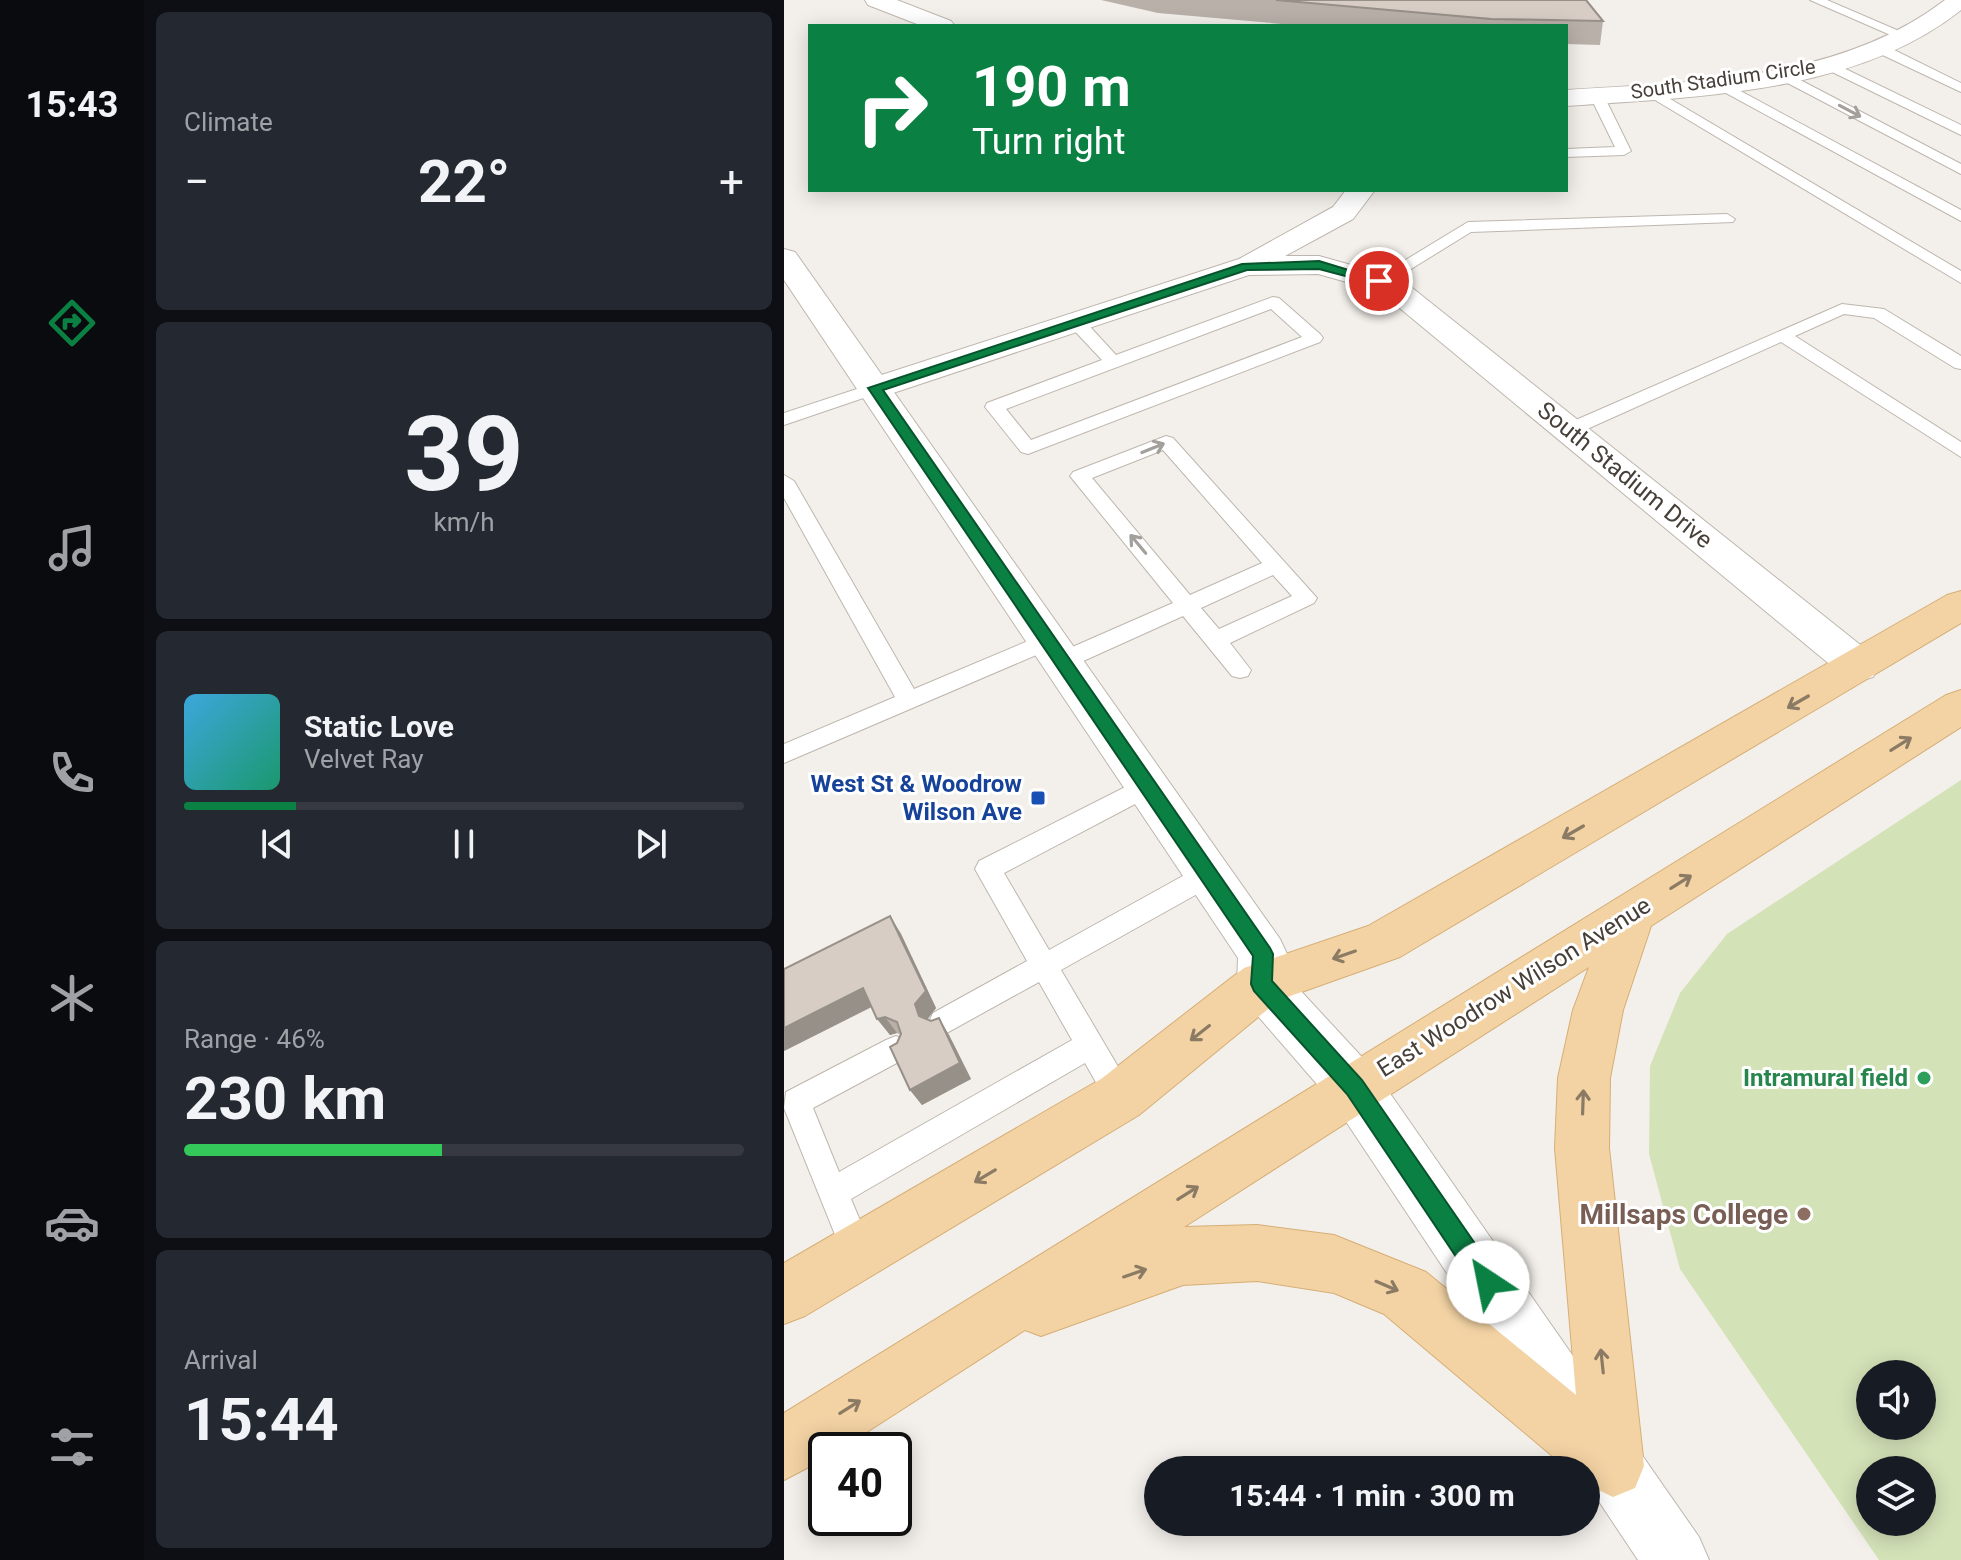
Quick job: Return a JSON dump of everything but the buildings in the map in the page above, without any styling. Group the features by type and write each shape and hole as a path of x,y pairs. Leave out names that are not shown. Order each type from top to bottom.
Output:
{"main road":[{"path":"784,1295 1120,1097 1262,984 1383,942 1961,605"},
{"name":"East Woodrow Wilson Avenue","path":"784,1449 1961,706"},
{"path":"1613,1466 1582,1148 1583,1106 1584,1078 1598,1010 1632,913"},
{"path":"957,1339 1183,1256 1257,1253 1334,1264 1405,1293 1613,1466"}],"street":[{"path":"876,0 938,24"},
{"name":"South Stadium Circle","path":"1568,98 1720,84 1827,64 1907,37 1947,13 1959,0"},
{"path":"875,388 1246,266 1343,213 1359,192"},
{"path":"784,258 1263,954 1262,984 1354,1087 1676,1560"},
{"path":"1246,266 1319,265 1384,283"},
{"name":"South Stadium Drive","path":"1384,283 1859,666"}],"lane":[{"path":"1816,0 1907,37"},
{"path":"1842,11 1860,2"},
{"path":"1879,48 1961,88"},
{"path":"1827,64 1961,131"},
{"path":"1781,74 1961,170"},
{"path":"1720,84 1961,216"},
{"path":"1650,91 1961,278"},
{"path":"1568,153 1624,151 1597,96"},
{"path":"1384,283 1468,227 1727,219"},
{"path":"1273,302 1314,338 1028,448 994,407 1113,362 1273,302"},
{"path":"1569,430 1842,309 1878,313 1961,364"},
{"path":"1076,322 1113,362"},
{"path":"1783,336 1961,451"},
{"path":"784,419 875,388"},
{"path":"1216,640 1306,598 1166,442 1080,476 1240,670"},
{"path":"784,481 908,699"},
{"path":"784,754 908,699 1188,604 1276,565"},
{"path":"1120,1097 988,869 1147,786"},
{"path":"943,1022 1208,875"},
{"path":"833,1192 1090,1045"},
{"path":"857,1251 796,1102 896,1049"}],"green space":[{"name":"Millsaps College","path":"1961,780 1961,1560 1879,1560 1863,1536 1936,1536 1936,1456 1856,1456 1856,1526 1680,1269 1649,1154 1650,1066 1680,993 1727,934"}],"place":[{"name":"West St & Woodrow Wilson Ave","path":"1038,798"},
{"name":"Intramural field","path":"1924,1078"},
{"name":"Millsaps College","path":"1804,1214"}],"route":[{"path":"1379,281 1319,265 1246,266 875,388 1263,954 1262,984 1354,1087 1488,1282"}]}
